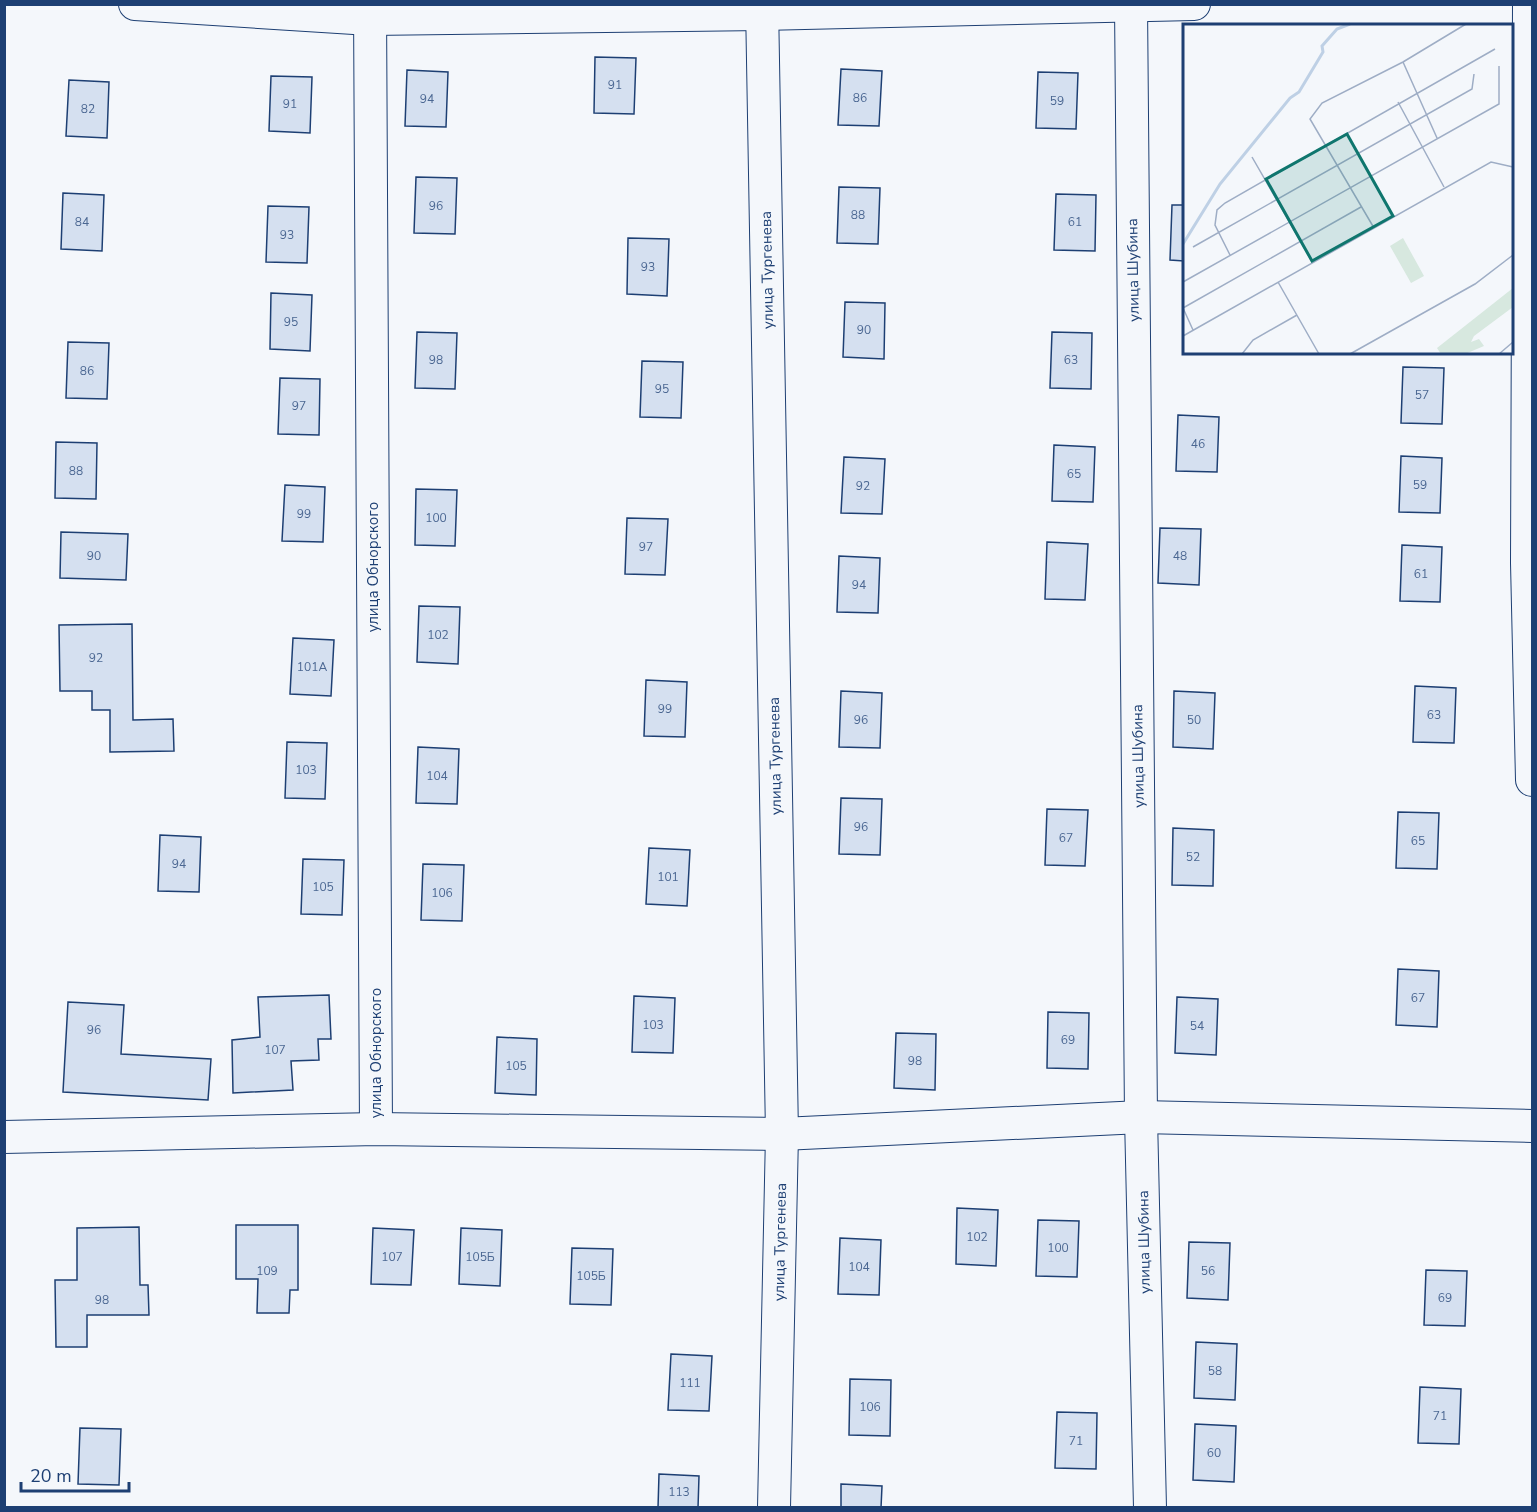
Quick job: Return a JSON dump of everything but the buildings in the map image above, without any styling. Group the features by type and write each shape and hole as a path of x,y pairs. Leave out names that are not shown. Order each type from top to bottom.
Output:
{"street":[{"path":"135,4 370,11 1194,4"},
{"path":"1529,4 1527,562 1533,780"},
{"name":"улица Шубина","path":"1131,6 1141,1117 1150,1508"},
{"name":"улица Тургенева","path":"762,9 782,1134 774,1508"},
{"name":"улица Обнорского","path":"370,11 376,1129"},
{"path":"4,1137 376,1129 782,1134 1141,1117 1533,1126"}]}
